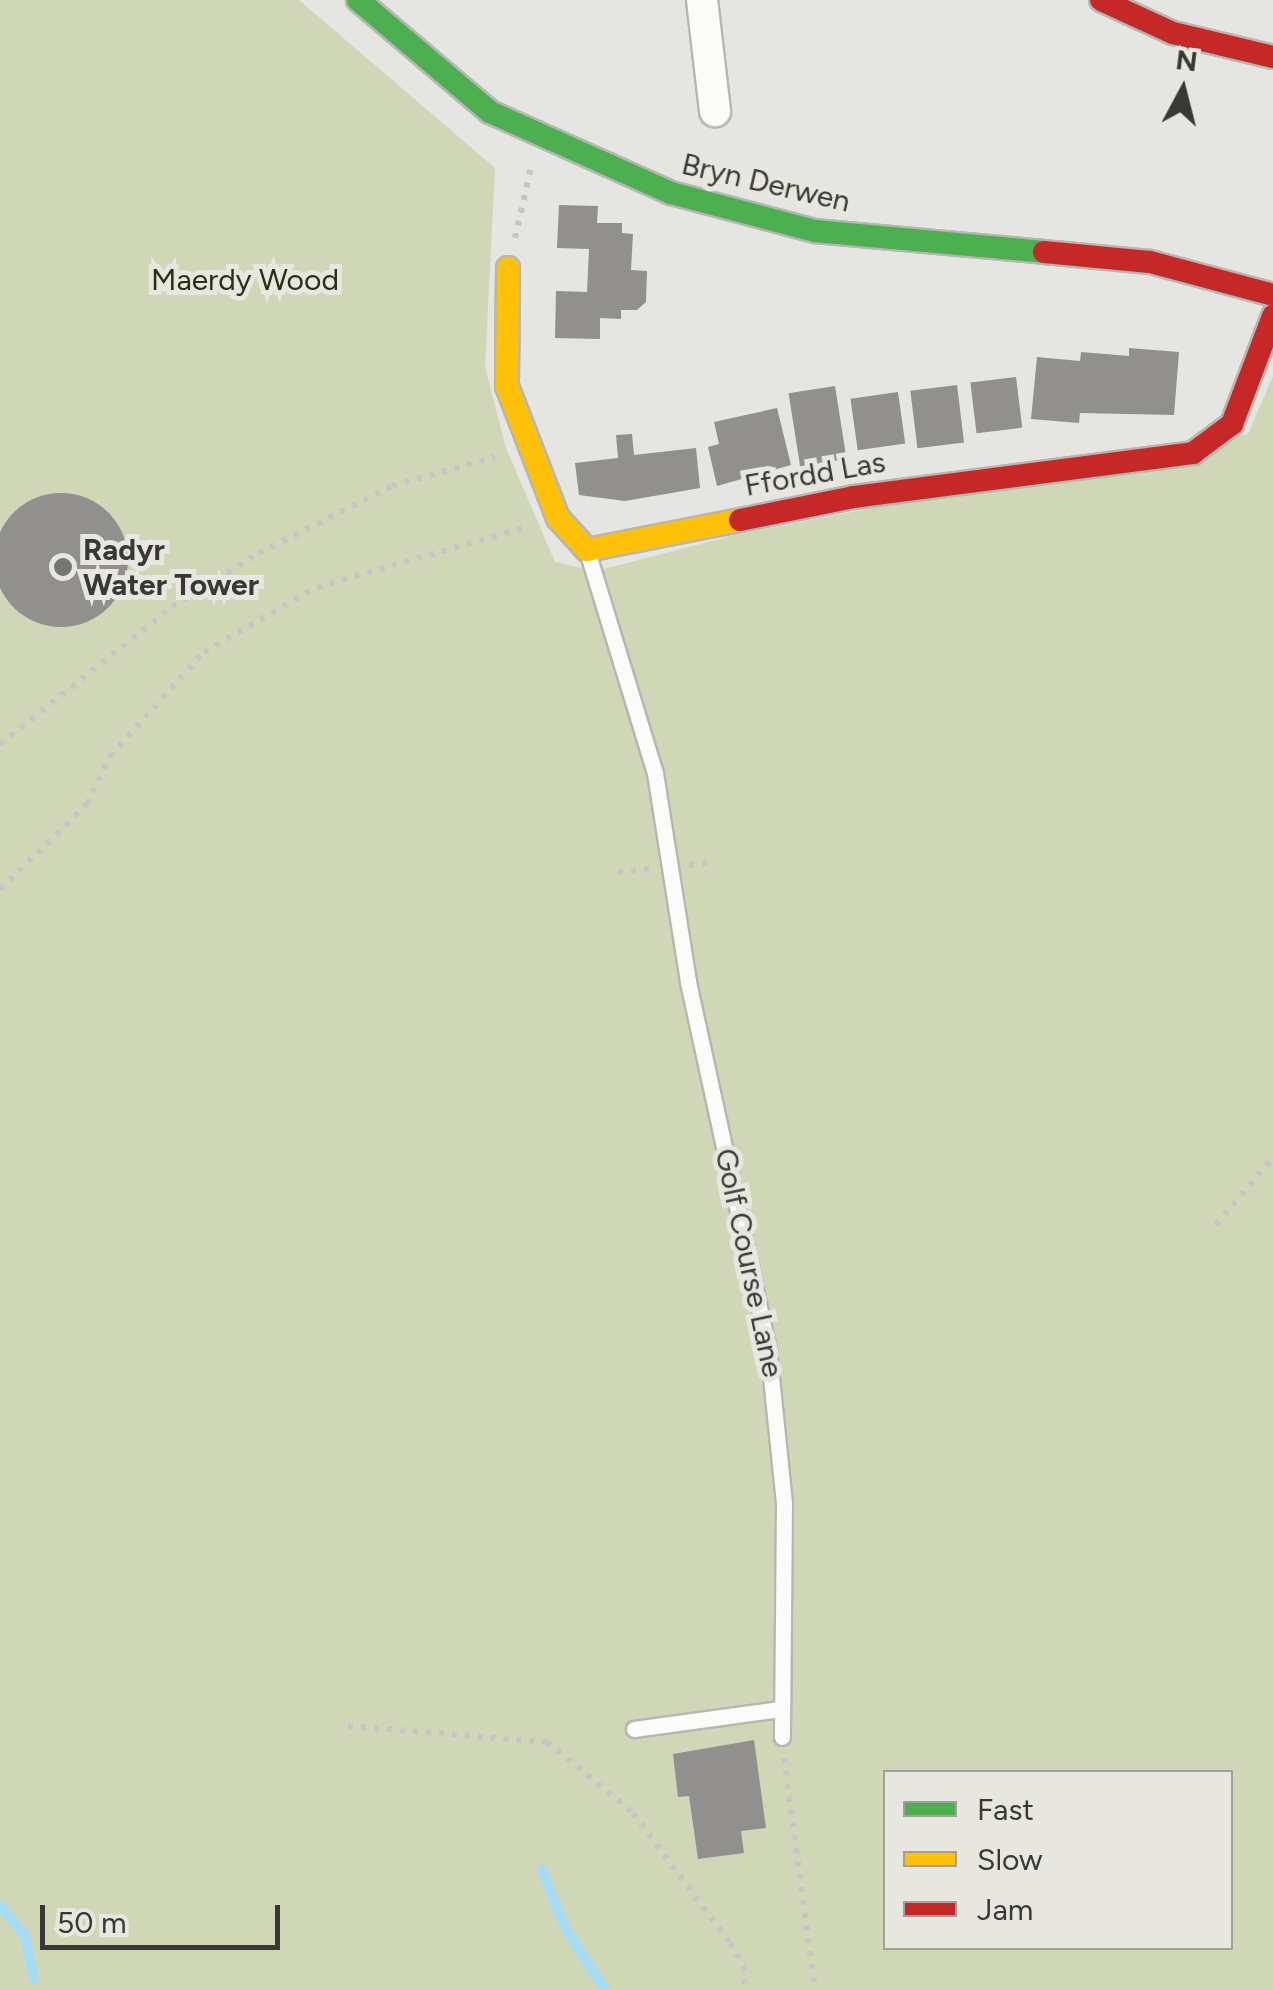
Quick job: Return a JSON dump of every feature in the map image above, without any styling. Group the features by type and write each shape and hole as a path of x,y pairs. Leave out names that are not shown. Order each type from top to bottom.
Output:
{"street":[{"name":"Bryn Derwen","path":"358,0 442,78 537,138 631,179 774,222 1150,262 1273,296"},
{"path":"702,0 715,111"},
{"path":"1101,0 1174,32 1273,57"},
{"path":"508,268 507,386 558,518 586,550"},
{"name":"Ffordd Las","path":"586,550 871,494 1193,453 1232,424 1273,316"}],"lane":[{"name":"Golf Course Lane","path":"586,550 655,773 688,982 771,1366 784,1504 782,1737"},
{"path":"634,1729 780,1709"}],"path":[{"path":"508,268 537,138"},
{"path":"0,744 172,607 260,553 392,486 529,448"},
{"path":"0,889 88,804 110,756 204,652 317,587 558,518"},
{"path":"1216,1225 1273,1157"},
{"path":"348,1726 548,1742 633,1813 730,1943 744,1966 745,1990"},
{"path":"782,1737 815,1990"}],"green space":[{"name":"Maerdy Wood","path":"0,0 299,0 495,168 485,367 506,448 555,562 596,571 735,535 1248,434 1273,376 1273,1990 0,1990"}],"building":[{"path":"559,205 598,206 597,223 622,223 622,233 633,234 631,270 647,271 646,302 637,310 621,310 621,319 600,318 600,339 555,338 556,291 587,292 589,249 557,248"},
{"path":"1129,348 1179,352 1174,415 1080,413 1079,423 1031,419 1037,357 1080,361 1081,352 1129,356"},
{"path":"1016,377 1022,428 977,433 970,383"},
{"path":"957,385 964,443 917,448 910,391"},
{"path":"835,386 847,459 800,466 789,393"},
{"path":"898,392 905,443 858,450 850,399"},
{"path":"777,408 791,465 717,486 708,447 719,444 714,422"},
{"path":"632,434 634,455 696,448 700,488 625,501 579,495 575,463 618,458 616,435"},
{"name":"Radyr Water Tower","path":"48,494 74,494 98,504 117,523 127,547 127,573 117,597 98,616 74,626 35,622 14,607 -1,586 -1,534 24,504"},
{"path":"754,1740 766,1828 741,1831 744,1853 698,1859 689,1796 678,1797 673,1754"}],"waterway":[{"path":"542,1870 565,1927 605,1990"},
{"path":"0,1906 25,1936 34,1979"}],"traffic: fast":[{"path":"358,0 490,112 671,193 815,231 1044,252"}],"traffic: slow":[{"path":"508,268 507,386 558,518 587,550 740,520"}],"traffic: jam":[{"path":"1101,0 1173,33 1273,57"},
{"path":"1044,252 1150,262 1273,295"},
{"path":"740,520 854,497 1193,453 1232,424 1273,316"}],"place":[{"name":"Radyr Water Tower","path":"63,567"}]}
